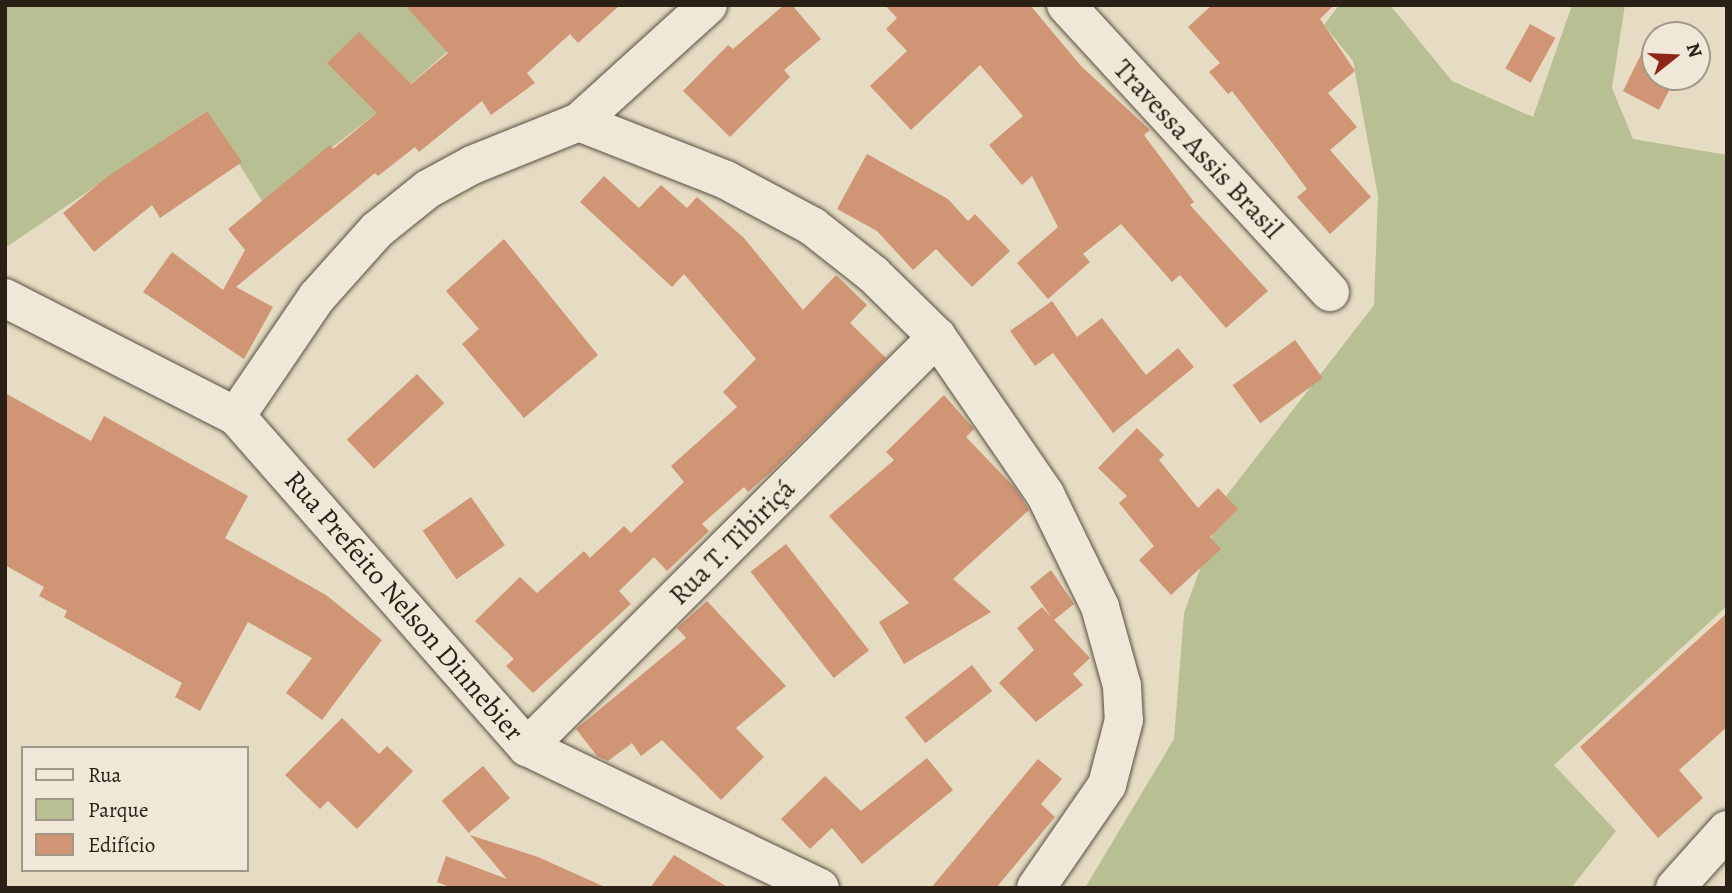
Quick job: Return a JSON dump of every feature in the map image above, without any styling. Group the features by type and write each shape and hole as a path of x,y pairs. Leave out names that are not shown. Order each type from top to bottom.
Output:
{"street":[{"path":"236,416 317,297 377,230 428,189 472,166 579,122 708,5"},
{"name":"Travessa Assis Brasil","path":"1066,5 1330,292"},
{"path":"579,122 726,180 812,226 873,274 937,337 1067,533 1100,607 1122,686 1121,744 1107,785 1036,888"},
{"name":"Rua Prefeito Nelson Dinnebier","path":"5,298 236,416 527,747 820,888"},
{"name":"Rua T. Tibiriçá","path":"527,747 937,337"},
{"path":"1675,888 1727,830"}],"green space":[{"path":"5,5 501,5 377,113 262,201 206,111 5,248"},
{"path":"1339,5 1390,5 1452,81 1533,117 1572,5 1625,5 1612,88 1633,139 1727,155 1727,606 1554,765 1616,831 1571,888 1085,888 1174,739 1184,613 1227,495 1374,305 1378,196 1353,61 1324,25"}],"building":[{"path":"405,5 620,5 578,43 570,34 527,73 535,83 491,115 482,101 419,152 415,147 378,176 375,173 236,287 273,307 244,359 143,292 172,252 223,290 245,250 228,229 330,145 333,149 377,113 327,63 359,32 411,84 448,53"},
{"path":"784,5 792,5 821,39 784,70 790,77 730,137 683,91 728,45 733,49"},
{"path":"885,5 1030,5 1081,66 1150,130 1144,135 1194,202 1190,205 1268,291 1226,328 1180,275 1172,282 1121,224 1083,254 1090,262 1048,299 1017,263 1058,227 1032,176 1022,185 989,145 1023,116 980,65 911,130 870,86 907,51 886,29 897,18"},
{"path":"1212,5 1334,5 1320,19 1355,71 1328,93 1357,127 1330,150 1371,197 1330,234 1297,197 1307,189 1232,91 1228,94 1209,72 1220,63 1188,27"},
{"path":"1530,24 1555,38 1531,83 1505,69"},
{"path":"1641,54 1641,91 1669,91 1659,110 1623,91"},
{"path":"207,111 242,162 160,218 152,205 94,252 63,213 107,177"},
{"path":"867,154 948,199 968,221 975,214 1010,251 972,287 936,249 913,270 877,231 837,209"},
{"path":"604,176 639,208 661,185 687,208 697,197 744,238 803,310 836,275 867,305 850,323 886,358 771,472 748,492 744,487 702,524 709,531 667,571 654,557 619,591 631,604 533,693 506,666 514,659 475,621 520,577 537,593 584,551 590,558 624,526 631,533 684,482 671,466 737,407 723,392 756,359 684,274 672,287 580,202"},
{"path":"504,239 598,355 524,418 462,344 479,329 446,291"},
{"path":"1052,301 1077,337 1102,318 1146,375 1178,348 1194,367 1113,433 1053,353 1035,366 1010,331"},
{"path":"1295,340 1323,378 1260,423 1233,385"},
{"path":"417,374 444,403 374,469 347,439"},
{"path":"5,393 91,441 104,416 248,496 225,538 326,595 382,640 322,720 286,693 312,658 248,622 200,711 175,697 182,683 64,617 67,611 39,596 44,587 5,565"},
{"path":"944,395 974,429 966,437 1015,488 1029,510 953,579 991,612 904,664 879,622 909,603 829,516 894,460 886,452"},
{"path":"1137,428 1164,455 1159,460 1198,508 1218,488 1238,509 1210,537 1221,549 1171,595 1139,560 1154,546 1119,503 1127,496 1098,468"},
{"path":"471,497 505,545 457,579 423,531"},
{"path":"786,544 869,650 834,678 751,572"},
{"path":"1051,570 1074,604 1054,620 1090,658 1073,674 1083,685 1036,722 999,683 1034,650 1017,628 1042,607 1052,618 1030,587"},
{"path":"707,601 786,686 736,728 764,757 721,800 662,740 641,756 632,743 608,761 597,756 576,729 686,638 677,628"},
{"path":"1727,613 1727,727 1679,770 1703,798 1658,838 1580,747"},
{"path":"972,665 992,691 925,743 905,717"},
{"path":"342,718 379,754 387,746 413,771 357,829 328,801 320,809 285,775"},
{"path":"927,758 953,790 862,864 832,828 810,849 781,819 825,776 861,811"},
{"path":"1038,759 1062,779 1041,804 1055,817 996,888 931,888"},
{"path":"483,766 510,798 469,833 442,801"},
{"path":"470,835 538,857 607,888 452,888 437,882 446,856 507,879"},
{"path":"674,855 729,888 650,888"}]}
